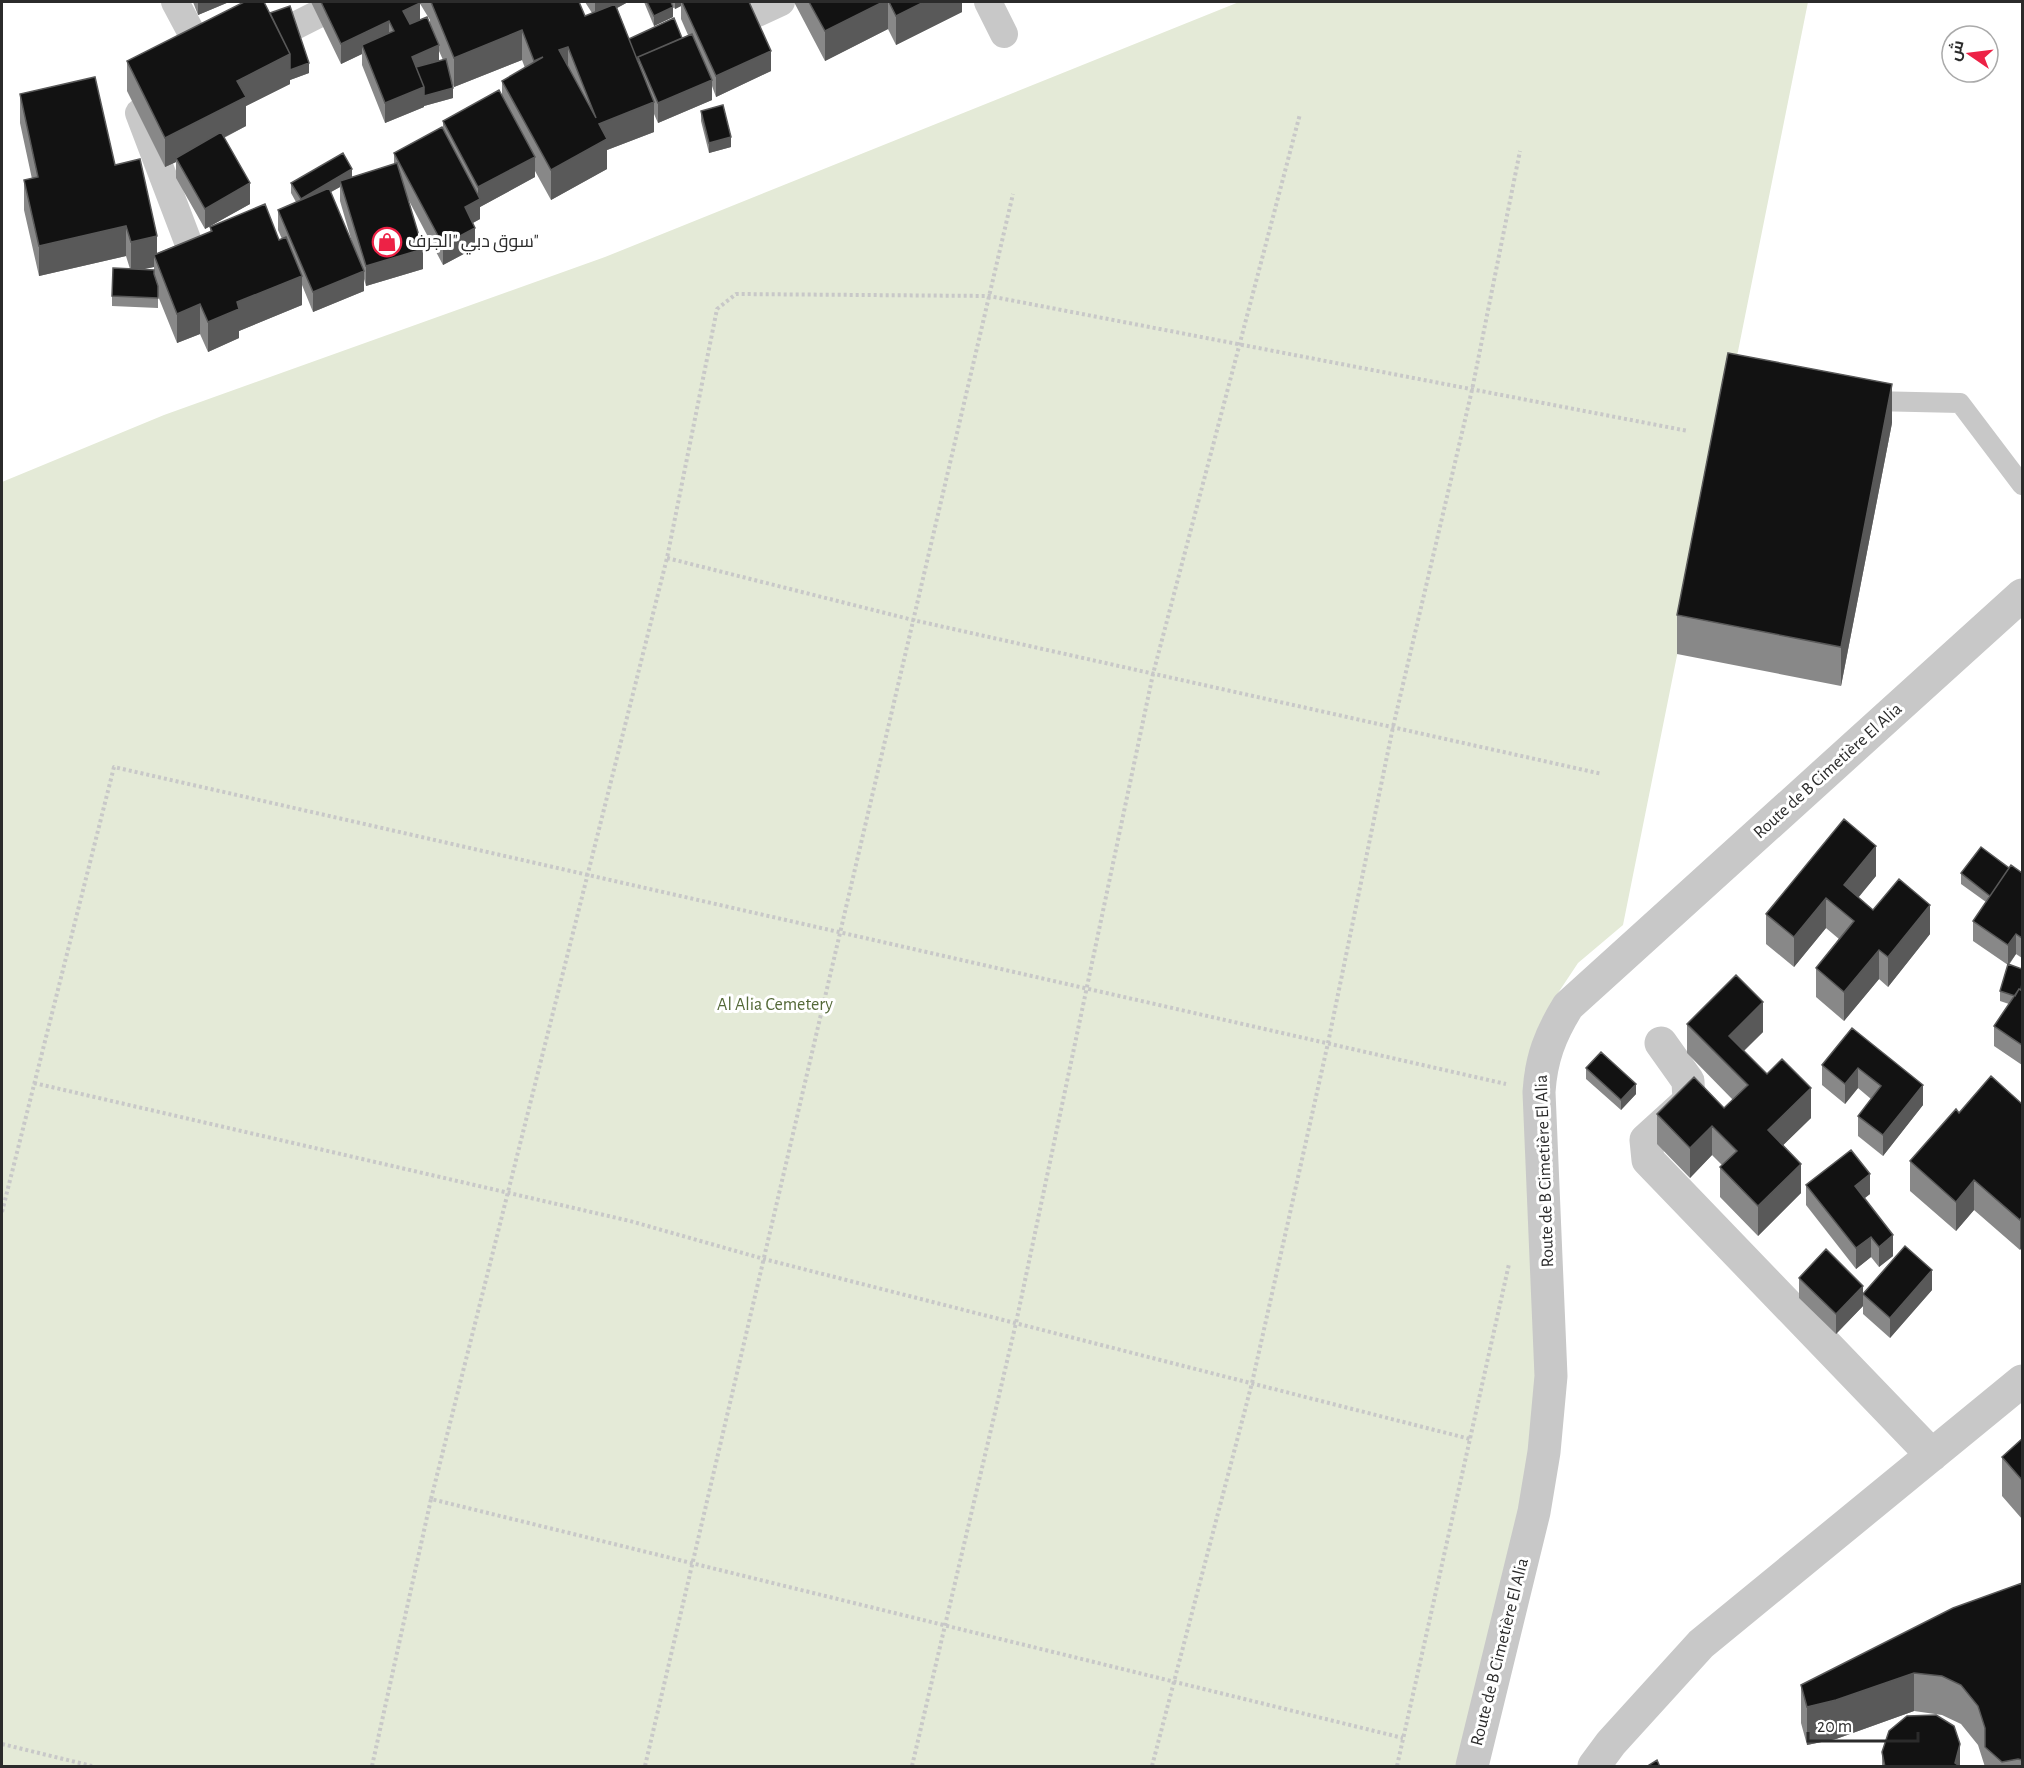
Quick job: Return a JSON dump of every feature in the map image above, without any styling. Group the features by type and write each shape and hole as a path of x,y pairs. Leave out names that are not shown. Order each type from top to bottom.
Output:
{"street":[{"path":"176,2 228,61"},
{"path":"212,277 139,113 228,61 342,2"},
{"path":"988,2 1004,34"},
{"path":"698,41 767,4"},
{"name":"Route de B Cimetière El Alia","path":"1472,1767 1534,1512 1544,1452 1551,1376 1539,1092 1546,1047 1568,1006 2022,595"},
{"path":"1661,1043 1688,1081 1689,1101 1646,1140 1648,1160 1932,1455"},
{"path":"1594,1767 1611,1743 1701,1644 2022,1381"}],"lane":[{"path":"1870,400 1960,403 2022,485"}],"path":[{"path":"912,1767 1016,1323 1153,674 1300,114"},
{"path":"1152,1767 1252,1383 1328,1043 1393,728 1472,390 1520,151"},
{"path":"645,1767 1013,194"},
{"path":"372,1767 431,1499 667,558 717,309 736,294 989,296 1688,431"},
{"path":"667,558 913,620 1602,774"},
{"path":"2,1212 114,767 588,873 1539,1092"},
{"path":"34,1083 630,1221 764,1259 1470,1439"},
{"path":"1396,1767 1511,1253"},
{"path":"431,1499 1403,1738"},
{"path":"2,1744 92,1767"}],"green space":[{"name":"Al Alia Cemetery","path":"1239,2 1808,2 1623,925 1578,963 1552,1002 1545,1416 1458,1766 2,1766 2,482 164,415 605,257"}],"building":[{"path":"244,2 264,2 290,54 237,81 246,97 165,138 127,61"},
{"path":"321,2 419,2 403,11 410,24 427,17 439,45 412,57 424,87 385,103 362,45 394,31 389,21 341,44"},
{"path":"431,2 579,2 585,16 615,4 654,102 599,124 607,139 551,170 502,81 543,57 534,61 522,30 454,58","holes":["568,47 596,118 559,50"]},
{"path":"647,2 671,2 673,7 654,16"},
{"path":"682,2 749,2 771,51 716,76"},
{"path":"809,2 883,2 825,31"},
{"path":"889,2 924,2 896,16"},
{"path":"290,6 309,63 290,70 290,54 270,13"},
{"path":"674,18 682,38 638,57 638,62 629,39"},
{"path":"692,34 712,80 658,103 638,57"},
{"path":"446,59 453,88 424,96 424,87 416,67"},
{"path":"95,77 115,165 140,159 157,236 131,242 126,226 39,246 24,180 38,177 20,94"},
{"path":"499,90 535,157 478,187 443,121"},
{"path":"723,105 731,137 709,143 701,111"},
{"path":"442,127 480,199 465,207 475,228 443,245 394,153"},
{"path":"221,132 250,183 205,209 176,158"},
{"path":"343,153 352,169 301,199 291,183"},
{"path":"397,163 423,249 366,266 340,181"},
{"path":"329,188 364,271 313,292 278,210"},
{"path":"265,204 279,240 286,237 302,276 237,302 239,309 208,322 200,304 177,314 154,255 212,231 210,227"},
{"path":"113,268 154,270 158,298 112,296"},
{"path":"1728,353 1892,384 1841,647 1677,615"},
{"path":"1844,819 1876,846 1844,885 1873,910 1899,879 1930,905 1888,957 1879,950 1844,992 1816,968 1854,921 1826,898 1794,937 1766,914"},
{"path":"1981,847 2009,868 1990,896 1961,873"},
{"path":"2011,865 2022,873 2022,938 2016,934 2008,945 1973,921"},
{"path":"2008,964 2022,969 2021,990 2019,989 2015,996 2000,991"},
{"path":"1736,975 1763,1002 1729,1036 1767,1074 1782,1059 1811,1088 1768,1130 1801,1164 1758,1206 1720,1167 1737,1151 1712,1126 1690,1148 1657,1114 1694,1077 1724,1108 1748,1085 1687,1024"},
{"path":"2019,989 2022,991 2022,1045 1994,1026"},
{"path":"1852,1028 1923,1085 1883,1135 1858,1116 1881,1086 1858,1068 1845,1084 1822,1065"},
{"path":"1601,1052 1636,1084 1621,1100 1586,1068"},
{"path":"1991,1076 2022,1104 2022,1217 2020,1220 1974,1180 1956,1202 1910,1161 1956,1109 1959,1113"},
{"path":"1851,1150 1870,1174 1855,1186 1893,1235 1879,1247 1871,1237 1856,1248 1806,1185"},
{"path":"1905,1246 1932,1270 1890,1318 1863,1294"},
{"path":"1826,1249 1863,1286 1836,1314 1799,1278"},
{"path":"2022,1439 2022,1480 2002,1457"},
{"path":"2022,1583 2022,1760 2002,1762 1985,1747 1985,1728 1978,1706 1961,1685 1942,1676 1914,1673 1836,1700 1807,1707 1801,1685 1953,1608"},
{"path":"1936,1715 1954,1726 1960,1744 1955,1763 1961,1767 1885,1767 1882,1752 1889,1731 1907,1716"},
{"path":"1657,1760 1660,1767 1646,1767"}],"place":[{"name":"سوق دبي \"الجرف\"","path":"387,242"}]}
